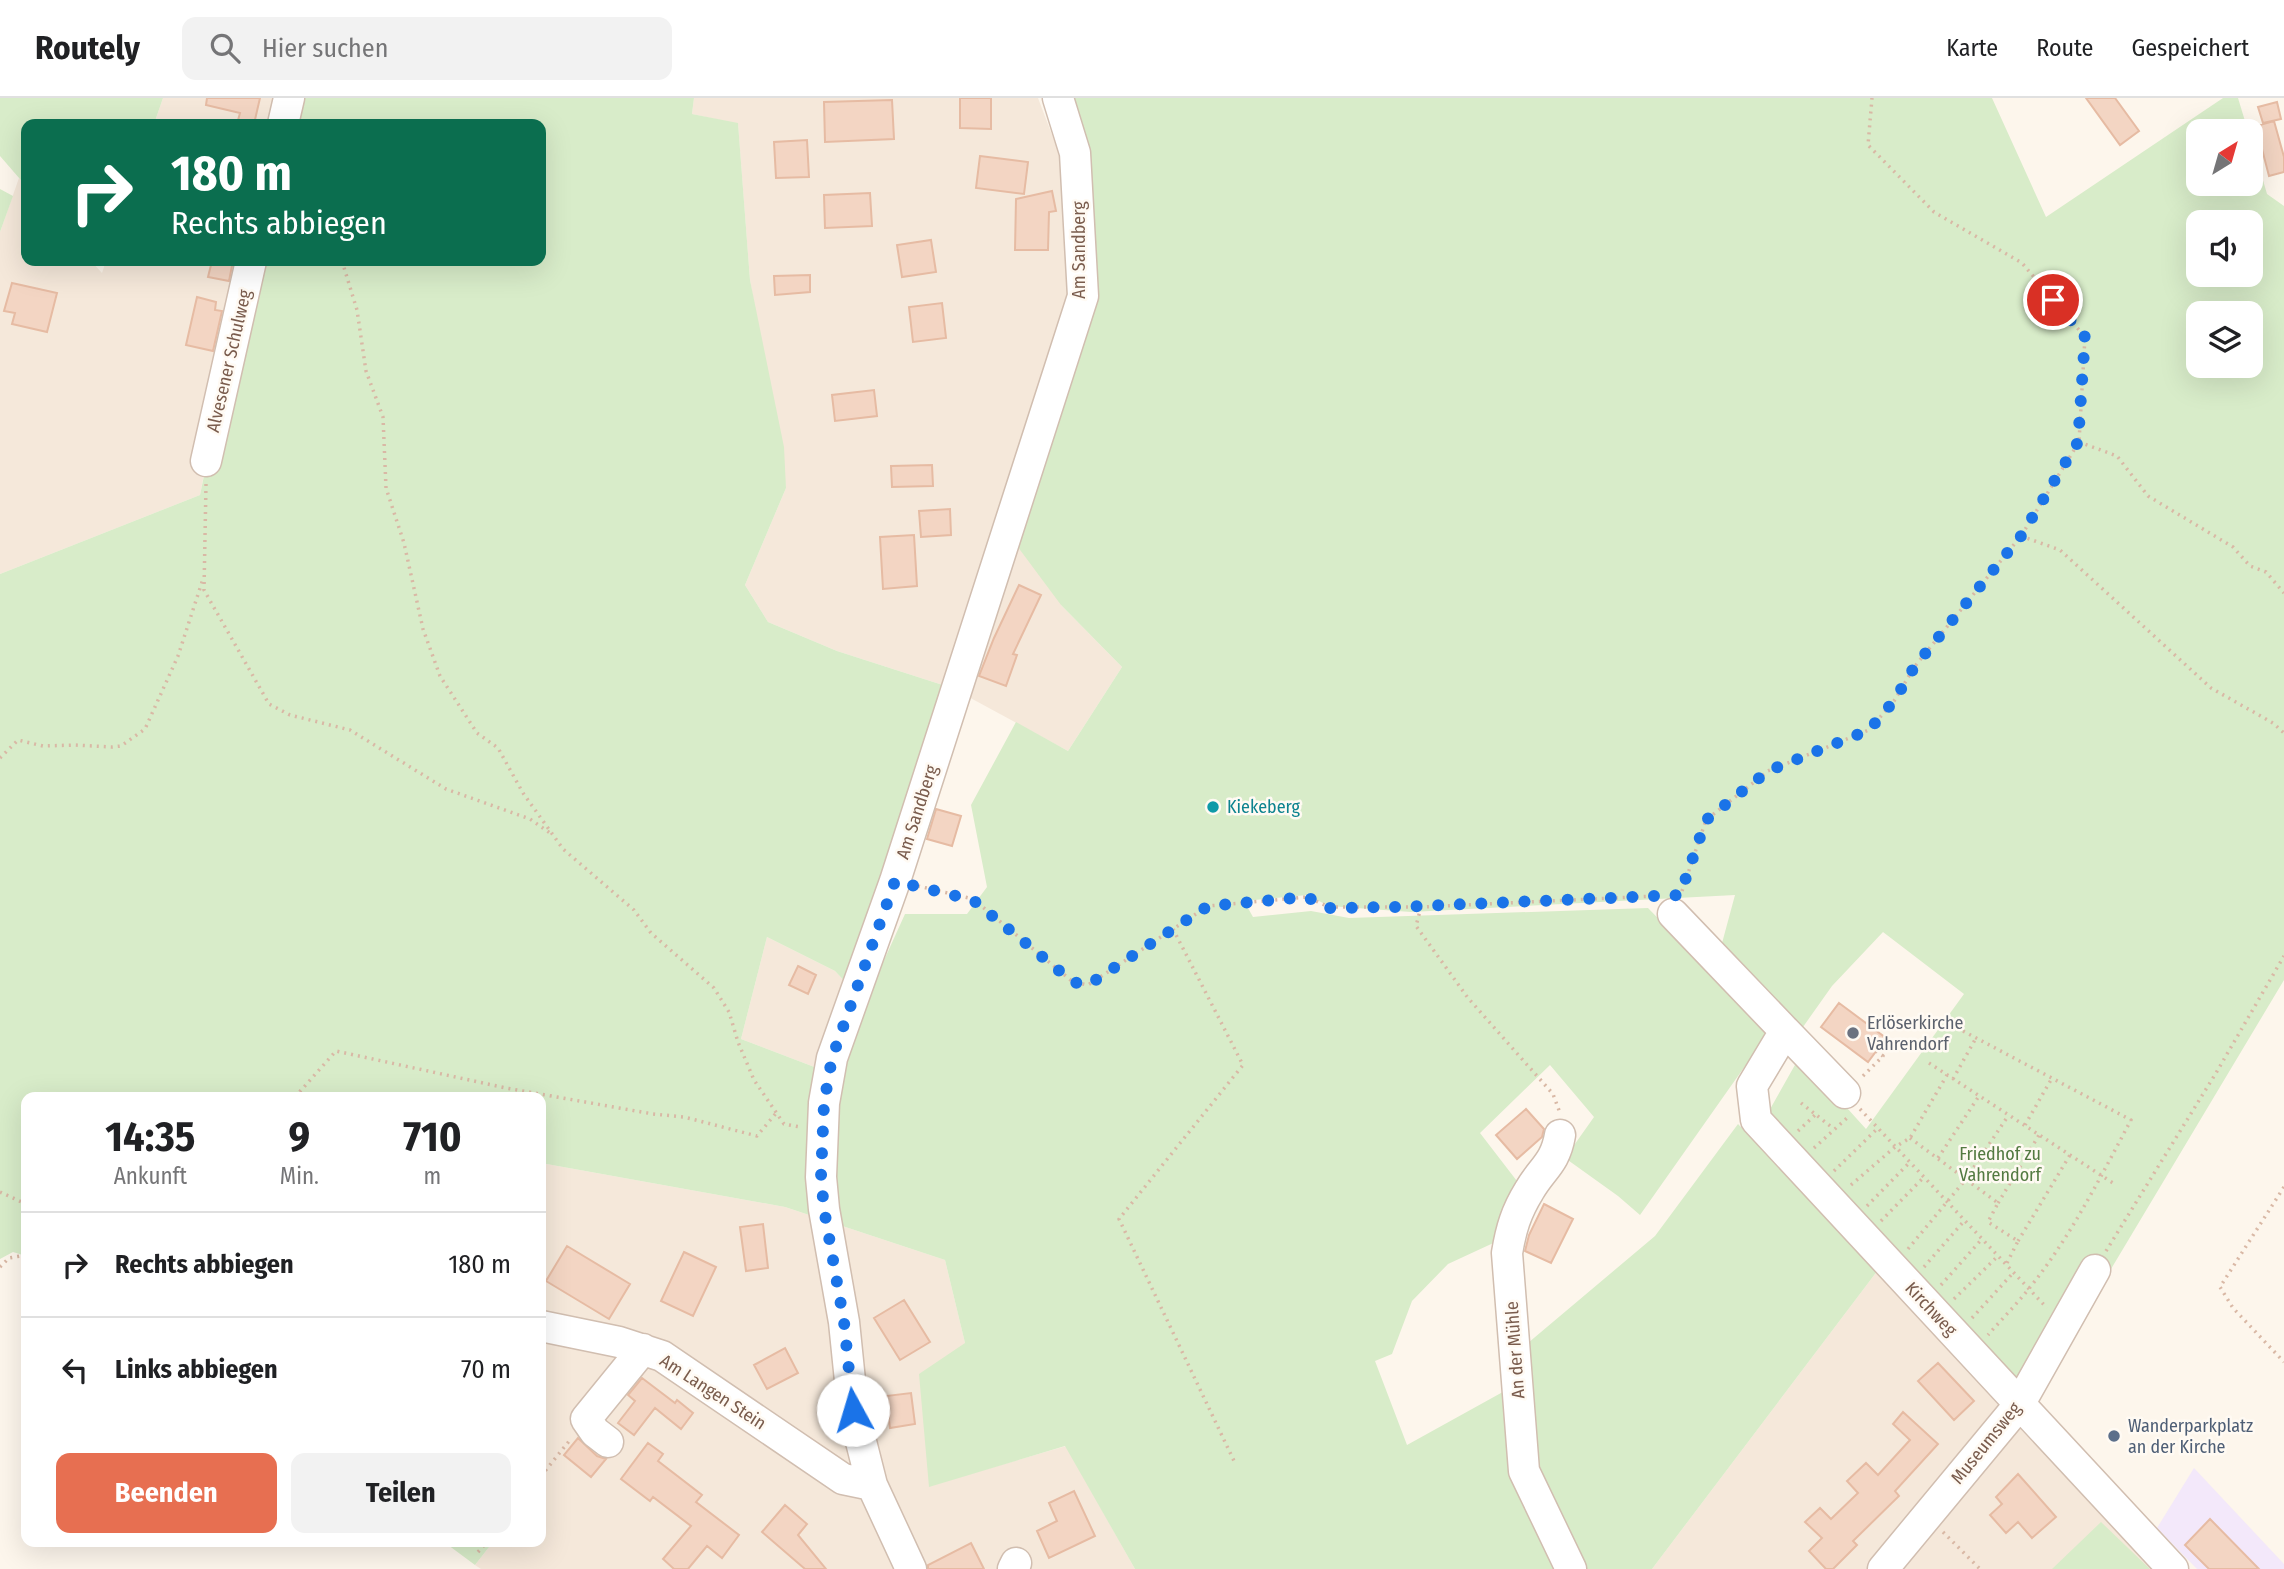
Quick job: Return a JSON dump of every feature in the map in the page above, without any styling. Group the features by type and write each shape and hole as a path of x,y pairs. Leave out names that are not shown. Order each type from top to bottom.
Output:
{"street":[{"path":"284,119 289,98"},
{"name":"Am Sandberg","path":"911,1569 872,1485 853,1410 844,1322 824,1209 821,1177 824,1103 832,1058 895,881 1083,296 1075,153 1058,98"},
{"name":"Alvesener Schulweg","path":"206,461 250,266"},
{"path":"1673,902 1785,1031 1845,1093"},
{"name":"Kirchweg","path":"1785,1031 1752,1086 1756,1119 2173,1569"},
{"name":"An der Mühle","path":"1560,1135 1557,1153 1529,1190 1511,1226 1507,1253 1524,1471 1571,1569"},
{"name":"Museumsweg","path":"1883,1569 2019,1405 2095,1270"},
{"name":"Am Langen Stein","path":"546,1327 619,1342 662,1356 843,1479 872,1485"},
{"path":"608,1442 595,1432 586,1419 643,1349"}],"path":[{"path":"895,881 973,900 1073,982 1088,985 1208,906 1221,904 1307,897 1329,908 1673,902 1706,820 1768,771 1869,730 1894,701 1915,666 2021,536 2078,442 2085,337 2022,263 1934,212 1868,145 1872,98"},
{"path":"344,266 357,310 366,371 383,417 386,488 404,542 423,629 440,676 477,733 498,748 523,793 564,849 634,910 651,933 714,988 729,1012 754,1080 777,1112 757,1136 684,1117 546,1096"},
{"path":"2078,442 2116,456 2148,496 2233,547 2250,566 2266,572 2284,593"},
{"path":"206,461 204,590 269,704 290,715 350,730 446,789 530,819 554,836"},
{"path":"2021,536 2060,550 2211,688 2273,723 2284,733"},
{"path":"0,758 18,740 43,746 112,747 121,746 145,729 178,656 204,578"},
{"path":"1421,907 1416,926 1468,998 1553,1094 1563,1119 1560,1135"},
{"path":"1173,929 1243,1065 1119,1219 1235,1463"},
{"path":"2095,1270 2217,1073 2284,956"},
{"path":"1963,1031 2131,1120 2102,1175 2053,1256 2028,1290 1987,1336"},
{"path":"1953,1079 1976,1038"},
{"path":"299,1092 336,1051 525,1092"},
{"path":"1876,1051 1883,1056"},
{"path":"1929,1063 2116,1185"},
{"path":"1848,1188 1895,1147 1910,1138 1947,1075"},
{"path":"2025,1126 2052,1078"},
{"path":"1937,1158 1979,1096"},
{"path":"1801,1103 1834,1129"},
{"path":"1813,1150 1859,1108 2028,1290 2063,1324"},
{"path":"1797,1133 1815,1115"},
{"path":"1906,1251 1948,1203 2009,1115"},
{"path":"1833,1172 1878,1128"},
{"path":"2018,1241 1988,1222 2039,1135"},
{"path":"1910,1138 1998,1203"},
{"path":"2006,1265 2070,1155"},
{"path":"1866,1207 1910,1162"},
{"path":"1880,1222 1924,1177"},
{"path":"2284,1187 2220,1287 2233,1308 2284,1362"},
{"path":"0,1192 21,1202"},
{"path":"1923,1268 1964,1221"},
{"path":"1940,1287 1982,1239"},
{"path":"0,1267 9,1258 21,1256"},
{"path":"1953,1300 1998,1256"},
{"path":"1971,1320 2013,1273"},
{"path":"546,1469 586,1419"},
{"path":"1926,1516 1980,1569"},
{"path":"478,1552 482,1547"}],"shaded area":[{"path":"163,98 277,98 273,119 156,119"},
{"path":"694,98 1038,98 1065,169 1081,339 1061,605 1122,667 1068,751 952,688 837,651 768,622 745,585 786,488 750,280 738,124 692,114"},
{"path":"19,178 21,266 96,266 102,273 104,266 244,266 200,495 0,574 0,232"},
{"path":"767,937 835,971 851,988 817,1068 741,1039"},
{"path":"546,1164 785,1207 945,1260 965,1343 929,1486 1066,1446 1135,1569 481,1569 475,1565 489,1547 546,1547"},
{"path":"1878,1270 2155,1569 1652,1569"},
{"path":"2194,1468 2284,1564 2284,1569 2197,1569 2157,1528"}],"green space":[{"path":"0,98 163,98 156,119 21,119 21,180 0,156"},
{"name":"Friedhof zu Vahrendorf","path":"282,98 694,98 692,114 738,123 750,280 784,447 786,488 745,585 768,622 837,651 952,688 851,988 835,971 767,937 741,1039 817,1068 841,1055 905,914 967,914 987,887 971,805 1016,722 1068,751 1122,667 1061,605 1012,539 1024,484 1086,338 1091,298 1069,98 1992,98 2046,217 2186,123 2186,196 2263,196 2263,180 2267,194 2284,206 2284,980 2111,1269 2094,1259 2019,1381 1769,1111 1800,1056 1866,1129 1964,994 1883,932 1832,986 1798,1034 1718,958 1735,895 1411,912 1329,906 1307,895 1244,901 1253,917 1311,911 1349,918 1648,908 1769,1032 1640,1215 1565,1158 1594,1117 1550,1065 1480,1133 1520,1185 1502,1239 1448,1264 1412,1301 1392,1354 1375,1361 1407,1445 1510,1388 1558,1569 1135,1569 1065,1446 929,1487 919,1374 965,1343 945,1260 785,1207 546,1164 546,1092 21,1092 21,1254 13,1252 0,1259 0,574 200,495 247,266 546,266 546,119 278,119"},
{"path":"2223,98 2238,98 2244,119 2192,119"},
{"path":"0,189 13,196 0,232"},
{"path":"1738,1124 1878,1270 1652,1569 1585,1569 1534,1465 1528,1343 1655,1236"},
{"path":"2101,1522 2150,1569 2052,1569"},
{"path":"451,1547 489,1547 475,1565"}],"building":[{"path":"207,98 260,98 255,119 238,119 240,113 206,105"},
{"path":"960,98 991,98 991,129 960,128"},
{"path":"2086,98 2115,98 2139,131 2120,145"},
{"path":"892,100 894,139 825,142 824,102"},
{"path":"2277,102 2281,119 2263,123 2258,107"},
{"path":"2274,121 2284,157 2284,172 2269,176 2263,153 2263,124"},
{"path":"807,140 809,177 776,178 774,142"},
{"path":"980,156 1028,162 1024,194 976,188"},
{"path":"1052,191 1056,211 1049,212 1048,250 1015,250 1016,199"},
{"path":"870,193 872,226 825,228 824,195"},
{"path":"931,240 936,272 902,277 897,245"},
{"path":"211,266 232,266 229,281 208,277"},
{"path":"810,275 810,292 775,295 774,276"},
{"path":"12,283 57,293 47,332 12,324 15,313 4,311"},
{"path":"197,297 216,302 215,310 222,311 213,351 186,345"},
{"path":"942,303 946,338 913,342 909,307"},
{"path":"874,390 877,416 835,421 832,395"},
{"path":"932,465 933,486 892,487 891,466"},
{"path":"950,509 951,535 921,537 919,511"},
{"path":"914,535 917,586 883,589 880,537"},
{"path":"1019,585 1041,595 1013,654 1017,655 1006,686 979,676"},
{"path":"936,809 961,816 952,846 927,839"},
{"path":"798,966 816,975 808,994 789,985"},
{"name":"Erlöserkirche Vahrendorf","path":"1839,1003 1886,1038 1868,1062 1821,1027"},
{"path":"1526,1109 1544,1129 1542,1137 1517,1159 1496,1135"},
{"path":"1544,1204 1573,1219 1551,1263 1525,1251 1529,1235"},
{"path":"763,1224 768,1268 746,1271 740,1227"},
{"path":"567,1246 630,1284 609,1319 546,1281"},
{"path":"684,1252 716,1267 693,1316 661,1301"},
{"path":"904,1300 930,1342 900,1360 874,1318"},
{"path":"785,1348 798,1373 767,1389 754,1365"},
{"path":"1938,1363 1974,1401 1954,1420 1918,1381"},
{"path":"642,1378 693,1413 681,1429 655,1408 634,1435 618,1423 635,1401 628,1395"},
{"path":"911,1393 915,1424 890,1428 886,1396"},
{"path":"1903,1412 1938,1444 1895,1491 1899,1496 1853,1541 1857,1545 1833,1569 1826,1569 1809,1551 1822,1538 1805,1522 1820,1508 1831,1519 1858,1493 1847,1481 1866,1463 1878,1475 1910,1440 1893,1424"},
{"path":"578,1438 597,1456 606,1459 591,1477 564,1455"},
{"path":"648,1443 663,1454 658,1461 702,1495 696,1502 739,1535 722,1558 707,1546 688,1569 674,1569 663,1559 691,1526 653,1497 650,1501 621,1479"},
{"path":"2018,1474 2056,1517 2032,1538 2018,1522 2006,1533 1990,1515 2002,1504 1996,1497"},
{"path":"1074,1491 1095,1536 1049,1558 1037,1531 1057,1521 1049,1503"},
{"path":"785,1505 807,1524 798,1535 826,1569 805,1569 762,1532"},
{"path":"2210,1519 2259,1569 2209,1569 2185,1545"},
{"path":"971,1543 984,1569 928,1569 928,1565"}],"place":[{"name":"Kiekeberg","path":"1213,807"},
{"name":"Erlöserkirche Vahrendorf","path":"1853,1033"},
{"name":"Wanderparkplatz an der Kirche","path":"2114,1436"}],"route":[{"path":"853,1410 844,1322 824,1209 821,1177 824,1103 832,1058 895,881 973,900 1073,982 1088,985 1208,906 1221,904 1307,897 1329,908 1398,907 1680,895 1706,820 1768,771 1869,730 1894,701 1915,666 2021,536 2078,442 2085,337 2053,300"}]}
